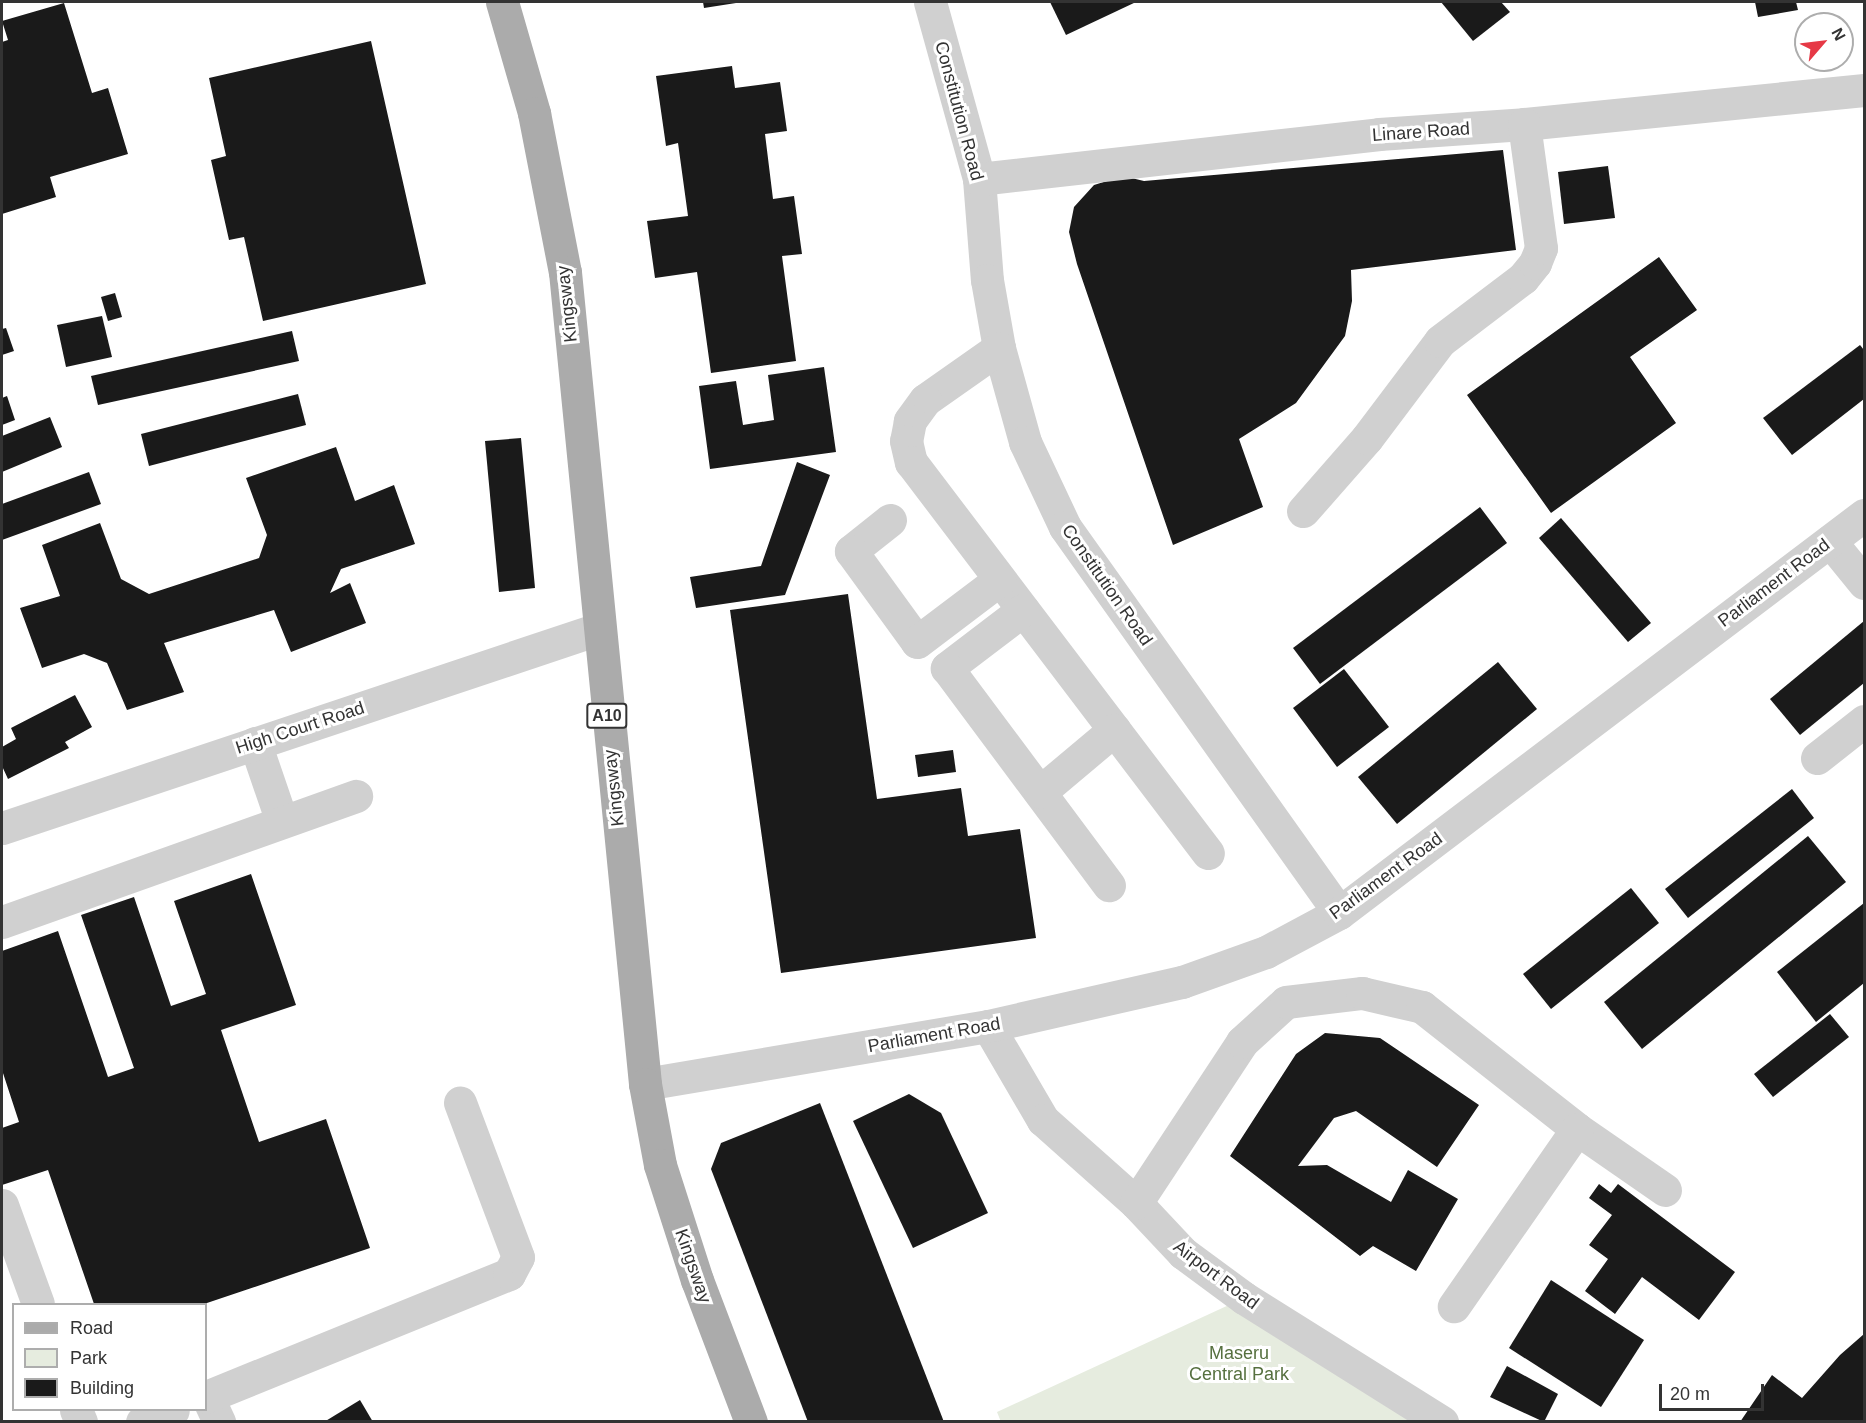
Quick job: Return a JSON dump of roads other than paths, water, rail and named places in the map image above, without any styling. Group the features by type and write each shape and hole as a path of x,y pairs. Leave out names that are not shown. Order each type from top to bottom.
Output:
{"main road":[{"name":"Kingsway","path":"502,2 534,113 565,272 598,629 645,1084 663,1175 697,1280 751,1422"}],"street":[{"name":"Constitution Road","path":"930,2 979,179 987,280 999,348 1025,442 1065,527 1339,913"},
{"name":"Linare Road","path":"979,179 1378,134 1524,124 1864,90"},
{"path":"1303,511 1367,438 1440,341 1523,278 1535,263 1541,248 1524,124"},
{"path":"999,348 925,400 910,421 906,441 916,471 1208,853"},
{"name":"Parliament Road","path":"645,1084 988,1026 1182,982 1266,952 1339,913 1864,515"},
{"path":"890,520 851,551 917,642 999,580"},
{"path":"1830,541 1864,584"},
{"path":"1023,610 947,668 1109,885"},
{"name":"High Court Road","path":"2,828 598,629"},
{"path":"1817,758 1864,721"},
{"path":"1040,792 1114,730"},
{"path":"255,743 282,822"},
{"path":"2,922 356,795"},
{"path":"1136,1203 1242,1042 1286,1002 1362,993 1422,1007 1577,1129 1665,1190"},
{"name":"Airport Road","path":"988,1026 1042,1120 1136,1203 1183,1253 1244,1298 1442,1422"},
{"path":"211,1405 509,1274 518,1257 460,1103"},
{"path":"1454,1306 1577,1129"},
{"path":"2,1204 37,1303"},
{"path":"142,1422 170,1411"}],"park label":[{"name":"Maseru Central Park","path":"1239,1364"}]}
